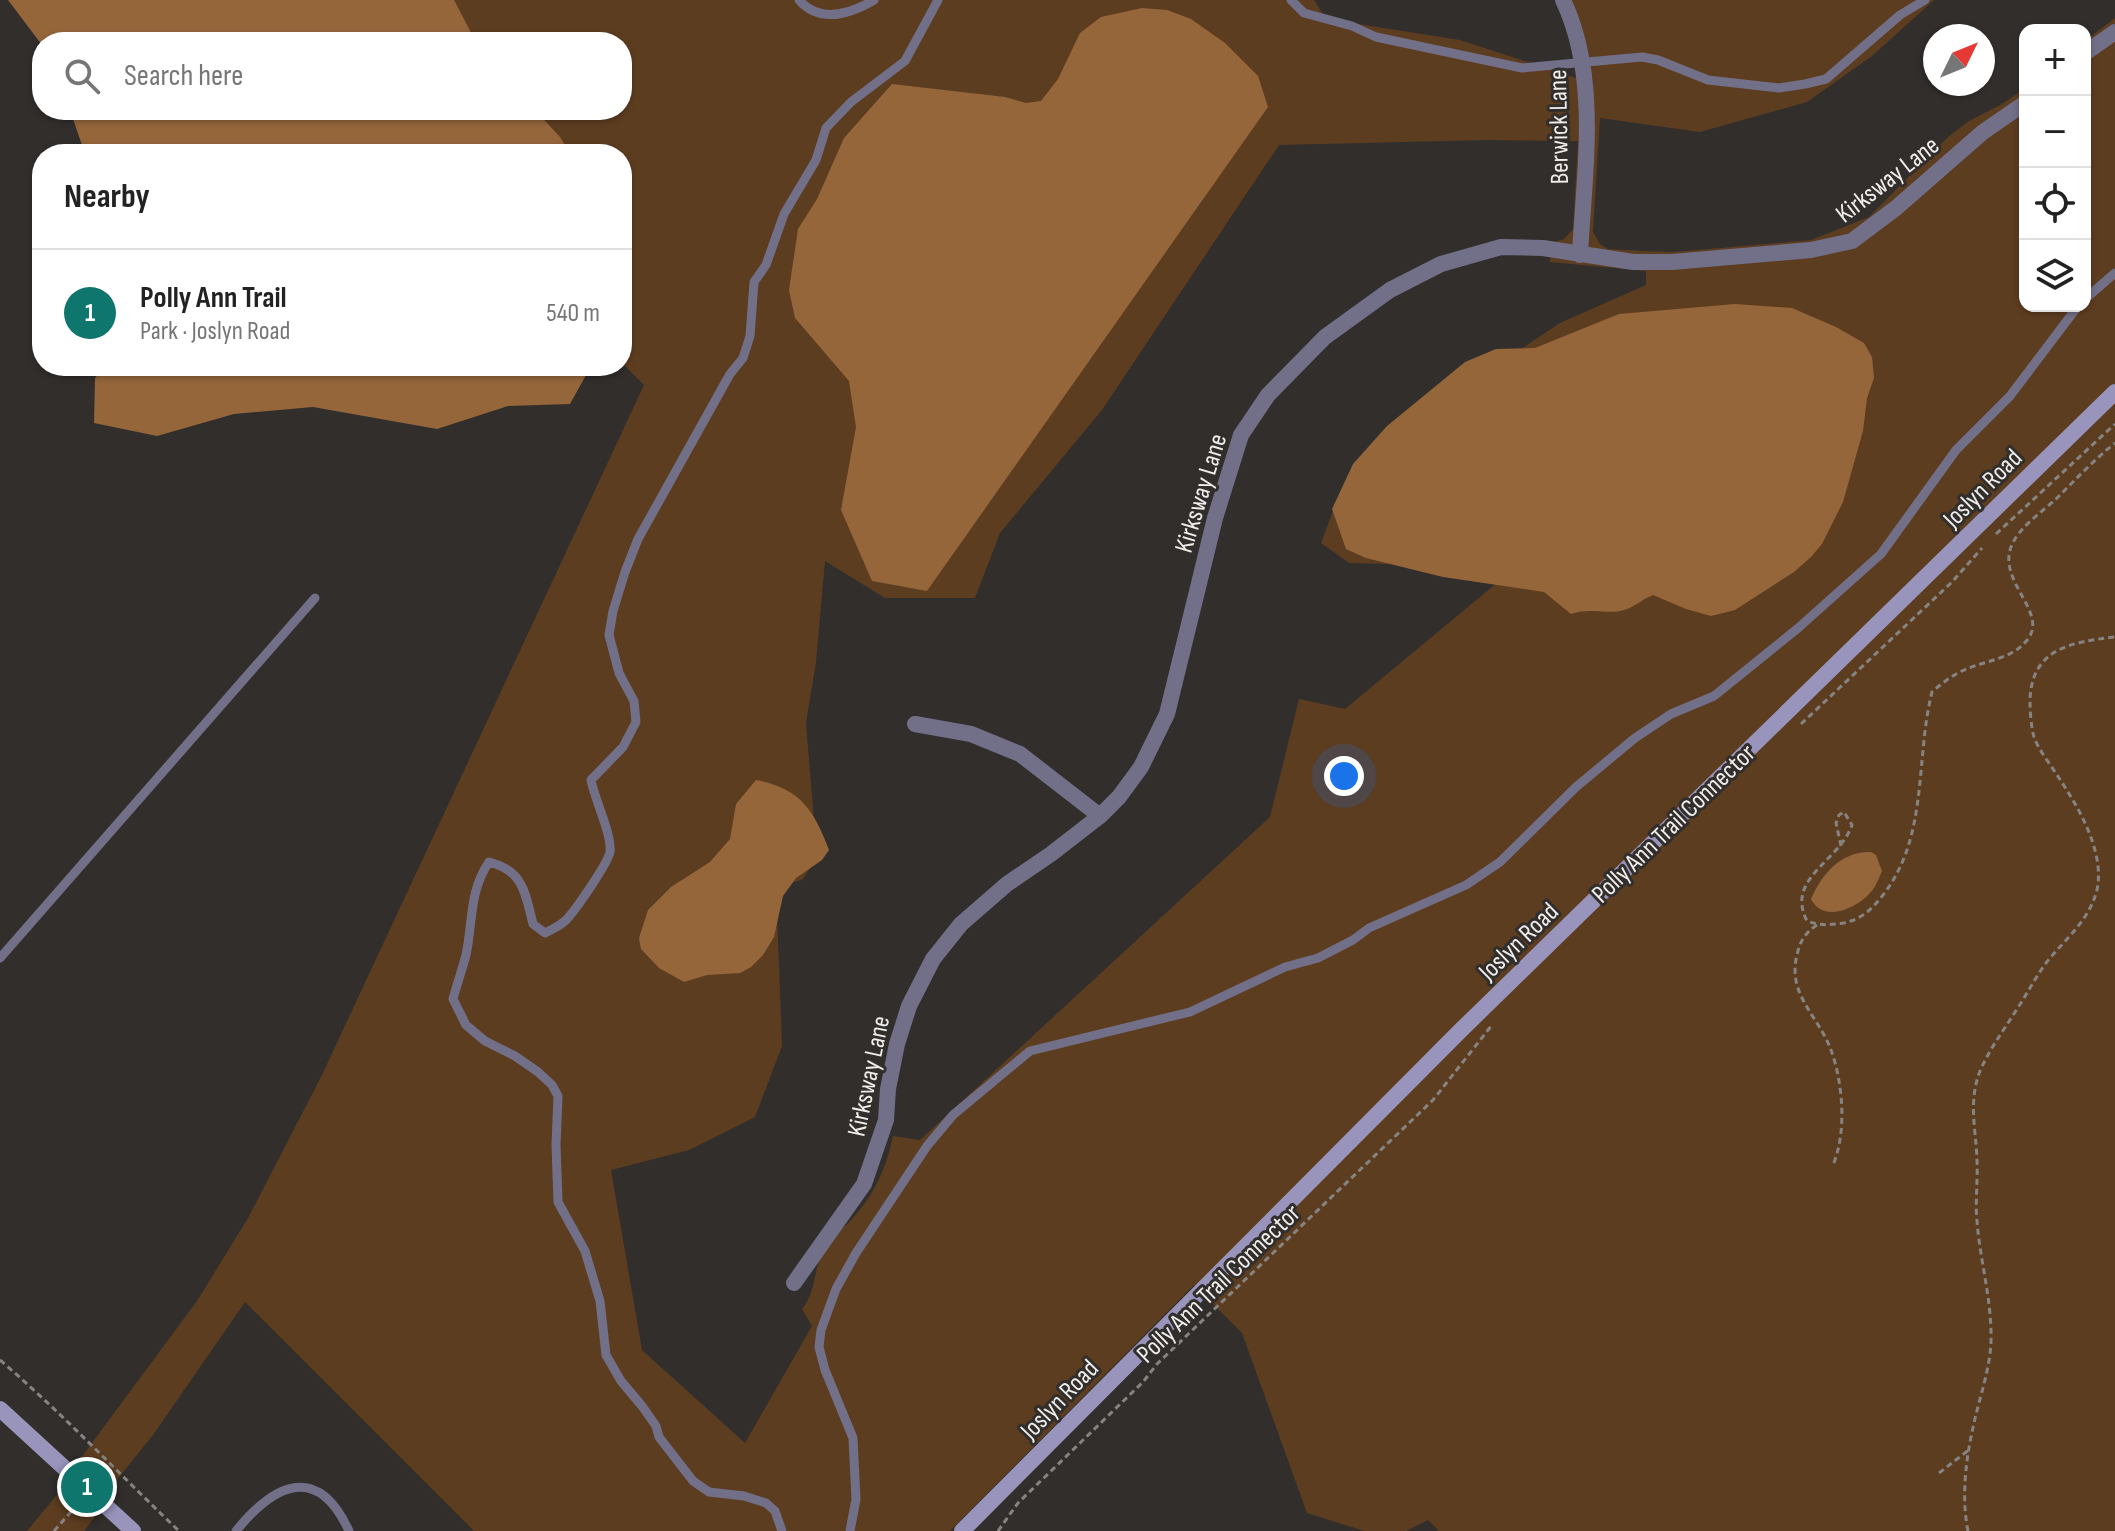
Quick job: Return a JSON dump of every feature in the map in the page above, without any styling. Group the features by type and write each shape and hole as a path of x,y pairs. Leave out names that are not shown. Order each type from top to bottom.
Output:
{"street":[{"name":"Berwick Lane","path":"1563,0 1582,64 1586,124 1580,255"},
{"path":"2091,49 2115,32"},
{"name":"Kirksway Lane","path":"794,1283 864,1184 886,1120 888,1089 897,1044 909,1006 933,959 961,924 1007,884 1100,816 1141,767 1167,714 1227,476 1241,435 1268,395 1325,337 1390,290 1441,264 1501,247 1543,248 1633,262 1710,261 1811,250 1852,241 1896,208 1983,132 2019,107"},
{"name":"Joslyn Road","path":"962,1531 1461,1030 2115,392"},
{"path":"915,724 971,734 1020,754 1100,816"},
{"path":"0,1409 133,1531"}],"lane":[{"path":"799,0 804,6 827,17 848,12 874,0"},
{"path":"782,1531 775,1511 766,1503 744,1496 709,1492 693,1481 659,1437 656,1426 642,1406 621,1381 606,1355 600,1301 585,1251 558,1202 558,1096 552,1085 538,1072 485,1041 466,1025 453,999 465,956 470,912 479,877 489,862 506,866 515,875 525,892 533,924 545,933 569,917 605,864 610,852 605,823 595,802 591,780 623,747 636,722 634,701 619,673 609,635 625,572 645,526 730,374 743,358 750,336 754,282 766,265 784,214 816,160 826,128 851,102 905,61 938,0"},
{"path":"1291,0 1304,13 1394,42 1522,68 1642,57 1658,60 1708,80 1779,88 1826,79 1900,15 1925,0"},
{"path":"2091,294 2115,273"},
{"path":"850,1531 856,1499 853,1438 825,1370 819,1347 821,1330 836,1289 856,1253 927,1146 953,1115 1030,1051 1190,1012 1285,967 1318,958 1369,928 1466,885 1500,862 1576,787 1635,738 1671,714 1714,696 1797,629 1881,554 1956,450 2010,396 2073,312"},
{"path":"0,958 315,598"},
{"path":"236,1531 254,1509 275,1493 295,1487 323,1493 339,1510 349,1531"}],"path":[{"path":"1995,535 2115,424"},
{"path":"1807,921 1817,925 1852,921 1871,912 1902,867 1923,775 1926,714 1932,692 1961,671 2002,658 2019,648 2030,636 2034,623 2011,578 2008,563 2011,546 2075,478 2115,443"},
{"path":"1800,725 1952,582 1984,545"},
{"path":"1968,1531 1966,1475 1991,1340 1977,1219 1973,1099 1993,1044 2046,964 2083,921 2094,900 2099,880 2097,857 2085,827 2034,737 2031,690 2034,675 2053,651 2115,637"},
{"path":"1833,1165 1841,1130 1838,1079 1824,1032 1801,1000 1795,985 1795,960 1806,935 1807,921 1801,909 1801,894 1808,879 1841,846 1852,825 1844,812 1836,823 1841,846"},
{"path":"1806,935 1817,925"},
{"name":"Polly Ann Trail Connector","path":"998,1531 1018,1503 1143,1382 1157,1364 1433,1100 1492,1025"},
{"path":"0,1360 95,1446 110,1466 179,1531"},
{"path":"1939,1473 1970,1449"},
{"path":"54,1531 79,1502"}],"shaded area":[{"path":"8,0 454,0 471,32 32,32"},
{"path":"31,0 1314,0 1326,19 1460,40 1576,78 1575,53 1557,0 1934,0 1872,56 1807,102 1700,132 1600,118 1593,232 1600,244 1608,249 1642,251 1674,252 1811,240 1869,217 1948,137 2019,92 2019,312 2091,312 2091,36 2115,18 2115,1531 1439,1531 1428,1520 1406,1531 1364,1531 1307,1513 1242,1333 1194,1285 950,1531 474,1531 245,1302 153,1435 103,1497 107,1501 84,1531 27,1531 75,1473 72,1470 197,1301 248,1218 321,1077 644,385 632,373 632,144 174,144 150,120 632,120 632,32 63,32","holes":["1578,141 1573,229 1564,239 1551,243 1550,262 1646,271 1646,285 1560,323 1479,377 1339,495 1321,543 1349,563 1462,566 1504,577 1345,709 1299,699 1270,817 920,1140 893,1136 883,1170 873,1190 822,1254 811,1294 802,1309 812,1326 745,1443 642,1350 611,1170 689,1150 755,1117 782,1046 776,886 802,880 817,858 806,723 816,662 825,561 885,598 975,598 1000,533 1102,410 1279,145"]},
{"path":"1142,8 1167,10 1191,19 1225,43 1258,76 1268,107 927,591 872,581 841,510 856,427 849,381 795,318 789,290 798,229 817,199 844,138 892,84 1005,97 1026,103 1041,101 1058,79 1080,33 1101,17"},
{"path":"73,120 544,120 564,144 82,144"},
{"path":"1735,304 1792,308 1836,327 1864,343 1872,357 1874,378 1843,502 1822,544 1794,572 1735,610 1711,616 1653,595 1624,610 1571,614 1544,592 1443,577 1366,558 1346,549 1332,509 1353,464 1387,426 1465,362 1496,349 1535,348 1619,314"},
{"path":"585,376 570,404 508,406 437,429 313,407 234,414 157,436 94,423 95,378"},
{"path":"756,780 784,789 803,803 811,812 829,850 822,860 796,878 783,896 774,937 751,967 740,973 707,975 684,982 659,968 641,949 639,938 648,910 671,887 710,862 730,839 736,804"},
{"path":"1871,852 1876,855 1882,871 1868,895 1842,910 1824,911 1817,907 1811,899 1827,873 1851,855"}],"place":[{"name":"Polly Ann Trail","path":"87,1487"}]}
